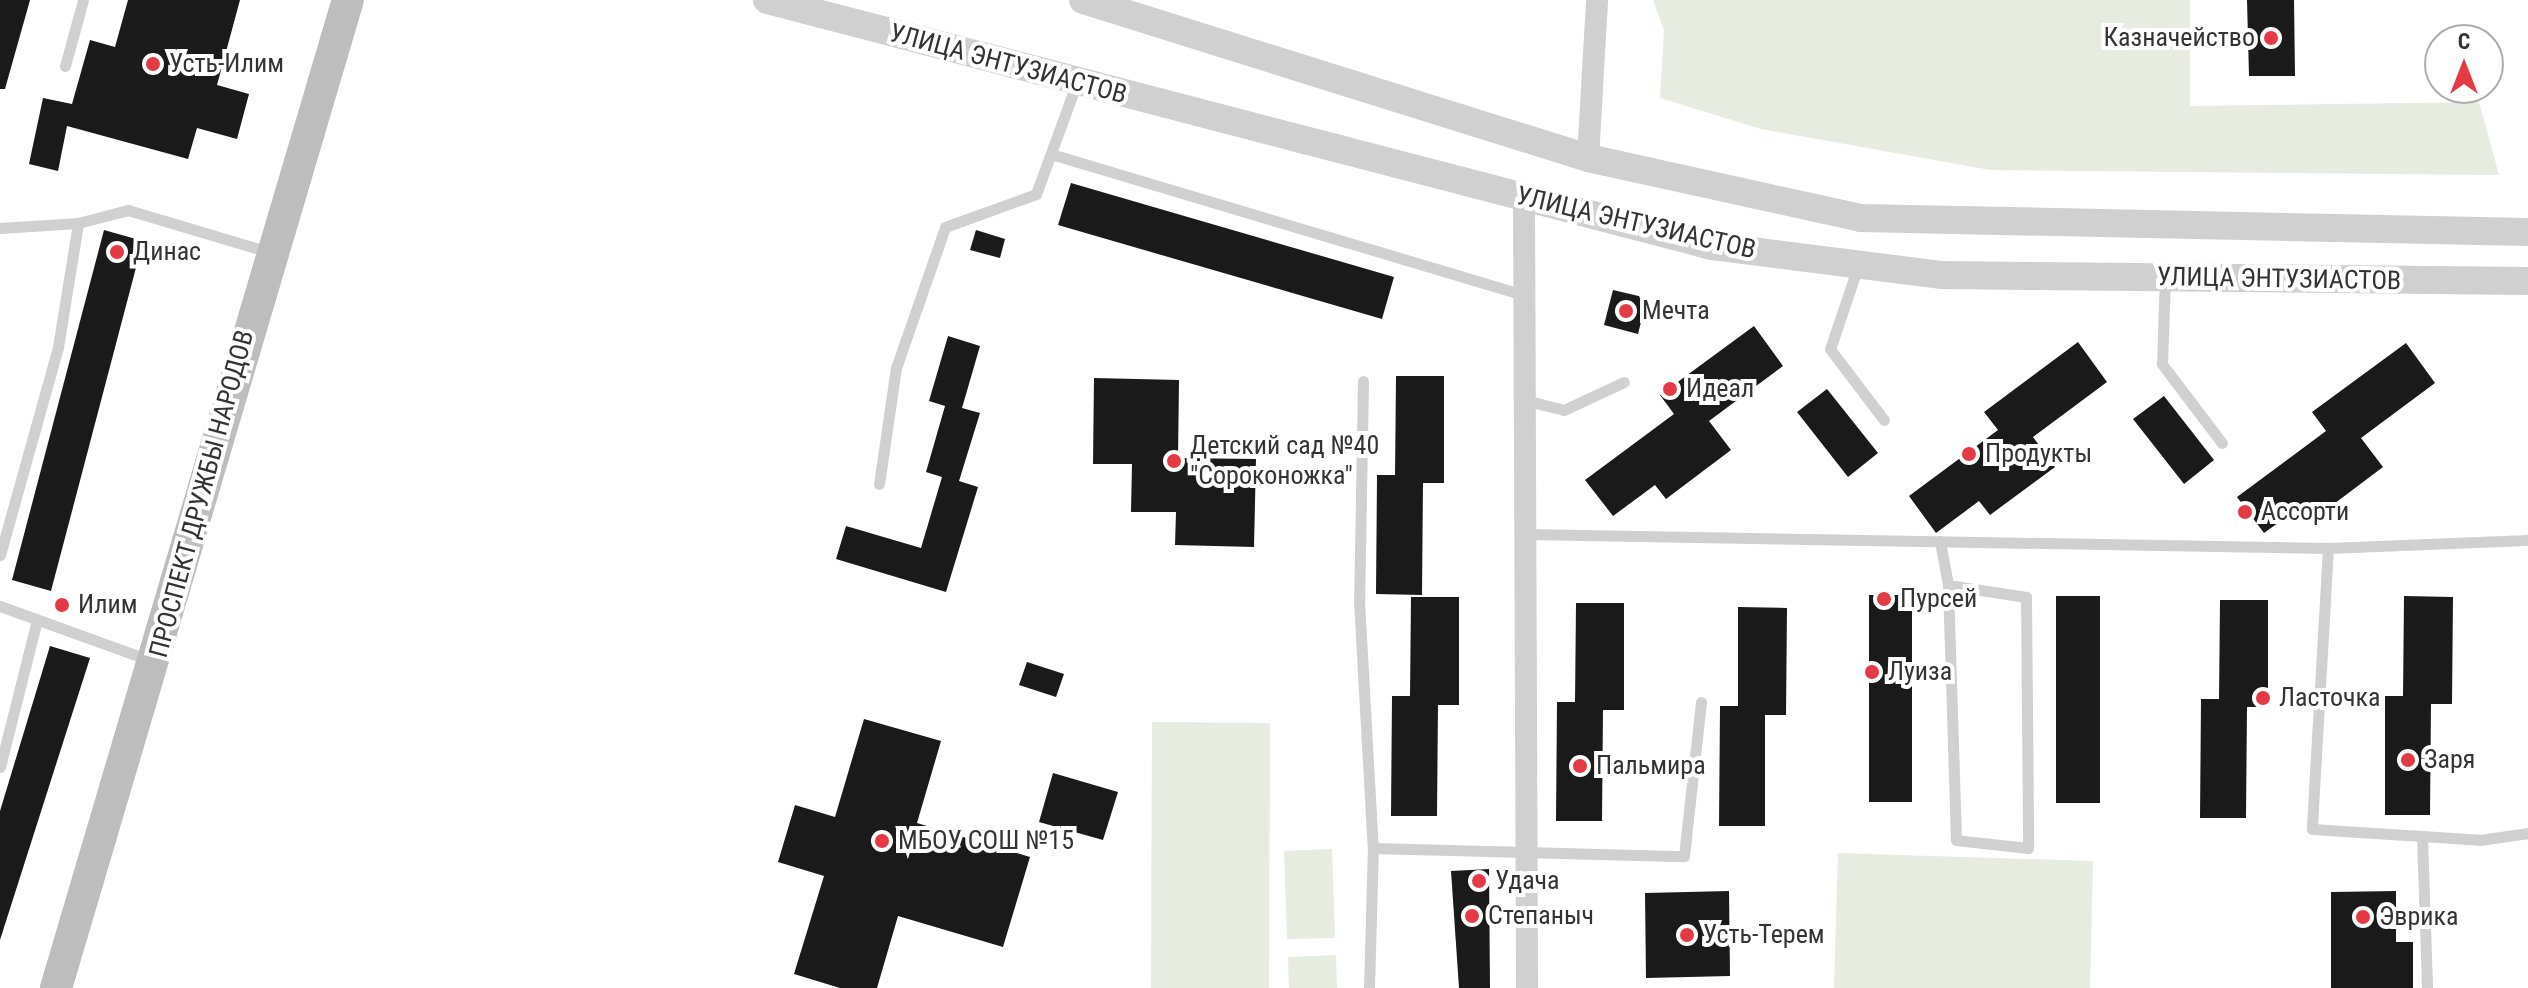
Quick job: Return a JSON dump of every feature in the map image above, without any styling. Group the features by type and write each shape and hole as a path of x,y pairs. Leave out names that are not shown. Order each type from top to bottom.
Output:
{"main road":[{"name":"ПРОСПЕКТ ДРУЖБЫ НАРОДОВ","path":"56,988 156,663 269,252 348,0"}],"street":[{"name":"УЛИЦА ЭНТУЗИАСТОВ","path":"767,0 1712,246 1857,269 2165,278 2528,281"},
{"name":"УЛИЦА ЭНТУЗИАСТОВ","path":"1083,0 1588,158 1861,218 2528,232"},
{"path":"1588,158 1597,0"},
{"path":"1524,197 1527,988"}],"lane":[{"path":"65,66 83,0"},
{"path":"879,484 896,368 945,227 1036,194 1077,82"},
{"path":"1051,154 1524,295"},
{"path":"0,228 78,223 128,210 269,252"},
{"path":"0,555 58,347 78,223"},
{"path":"1857,269 1830,349 1884,420"},
{"path":"2165,278 2162,364 2222,443"},
{"path":"1363,381 1359,601 1373,848 1369,988"},
{"path":"1524,400 1564,410 1624,382"},
{"path":"1525,534 2328,548 2528,540"},
{"path":"1940,541 1948,585 1956,840 2028,848 2026,597 1948,585"},
{"path":"2328,548 2312,829 2422,836 2528,833"},
{"path":"0,606 156,663"},
{"path":"0,767 37,620"},
{"path":"1373,848 1684,856 1701,702"},
{"path":"2422,836 2427,988"}],"shaded area":[{"path":"1653,0 2190,0 2190,106 2480,104 2499,175 1990,170 1761,129 1660,98 1664,30"},
{"path":"1152,722 1270,723 1269,988 1151,988"},
{"path":"1332,849 1335,938 1287,939 1284,851"},
{"path":"1838,853 2093,861 2090,988 1834,988"},
{"path":"1336,955 1337,988 1289,988 1288,957"}],"building":[{"path":"0,0 30,0 5,89 0,89"},
{"name":"Усть-Илим","path":"128,0 240,0 217,85 249,94 237,139 197,128 188,159 67,126 58,171 29,164 43,98 72,104 90,40 115,47"},
{"name":"Казначейство","path":"2247,0 2294,0 2295,76 2249,76"},
{"path":"1071,183 1394,277 1382,319 1058,225"},
{"path":"104,230 143,241 51,591 12,580"},
{"path":"976,230 1005,239 1000,258 970,250"},
{"name":"Мечта","path":"1613,290 1647,298 1638,334 1604,325"},
{"path":"1754,326 1783,366 1709,421 1731,450 1666,499 1655,485 1613,516 1585,480 1674,414 1660,395"},
{"path":"948,336 980,346 962,408 980,413 959,481 978,487 946,592 836,559 846,526 921,548 942,477 926,472 945,406 929,401"},
{"path":"2078,342 2107,382 2033,437 2055,467 1990,515 1979,501 1936,533 1909,496 1998,430 1984,412"},
{"path":"2406,343 2435,383 2361,438 2383,467 2318,516 2307,502 2264,533 2237,497 2326,431 2312,412"},
{"path":"1396,376 1444,376 1444,483 1423,483 1422,595 1376,594 1377,475 1395,475"},
{"name":"Детский сад №40 \"Сороконожка\"","path":"1094,378 1179,380 1178,458 1256,459 1254,547 1175,545 1176,512 1131,512 1132,464 1093,464"},
{"path":"1827,389 1878,453 1848,477 1797,412"},
{"path":"2164,396 2214,460 2184,484 2133,419"},
{"path":"1869,595 1912,595 1912,802 1869,802"},
{"path":"2056,596 2100,596 2100,803 2056,803"},
{"name":"Заря","path":"2404,596 2453,597 2452,704 2431,704 2430,815 2385,815 2385,696 2403,696"},
{"path":"1411,597 1459,597 1459,705 1438,705 1437,816 1391,816 1392,696 1410,696"},
{"path":"2220,600 2268,600 2268,707 2247,707 2246,818 2200,818 2201,699 2219,699"},
{"name":"Пальмира","path":"1576,603 1624,603 1624,710 1603,710 1602,821 1556,821 1557,702 1575,702"},
{"path":"1738,607 1787,608 1786,715 1765,715 1765,826 1719,826 1720,706 1738,706"},
{"path":"50,646 90,658 0,940 0,811"},
{"path":"1027,662 1064,674 1056,697 1019,685"},
{"name":"МБОУ СОШ №15","path":"864,719 941,741 917,823 1030,857 1003,947 898,916 877,988 840,988 794,974 824,876 778,862 795,805 835,817"},
{"path":"1053,773 1118,792 1103,840 1039,822"},
{"name":"Степаныч","path":"1489,869 1490,988 1459,988 1451,871"},
{"name":"Усть-Терем","path":"1729,891 1730,976 1646,978 1645,893"},
{"name":"Эврика","path":"2396,891 2396,942 2413,942 2413,988 2331,988 2331,892"}],"place":[{"name":"Казначейство","path":"2271,38"},
{"name":"Усть-Илим","path":"153,64"},
{"name":"Динас","path":"117,252"},
{"name":"Мечта","path":"1626,311"},
{"name":"Идеал","path":"1670,389"},
{"name":"Продукты","path":"1969,454"},
{"name":"Детский сад №40 \"Сороконожка\"","path":"1174,461"},
{"name":"Ассорти","path":"2245,512"},
{"name":"Пурсей","path":"1884,599"},
{"name":"Илим","path":"62,605"},
{"name":"Луиза","path":"1872,672"},
{"name":"Ласточка","path":"2263,698"},
{"name":"Заря","path":"2408,760"},
{"name":"Пальмира","path":"1580,766"},
{"name":"МБОУ СОШ №15","path":"882,841"},
{"name":"Удача","path":"1479,881"},
{"name":"Степаныч","path":"1472,916"},
{"name":"Эврика","path":"2363,917"},
{"name":"Усть-Терем","path":"1687,935"}]}
